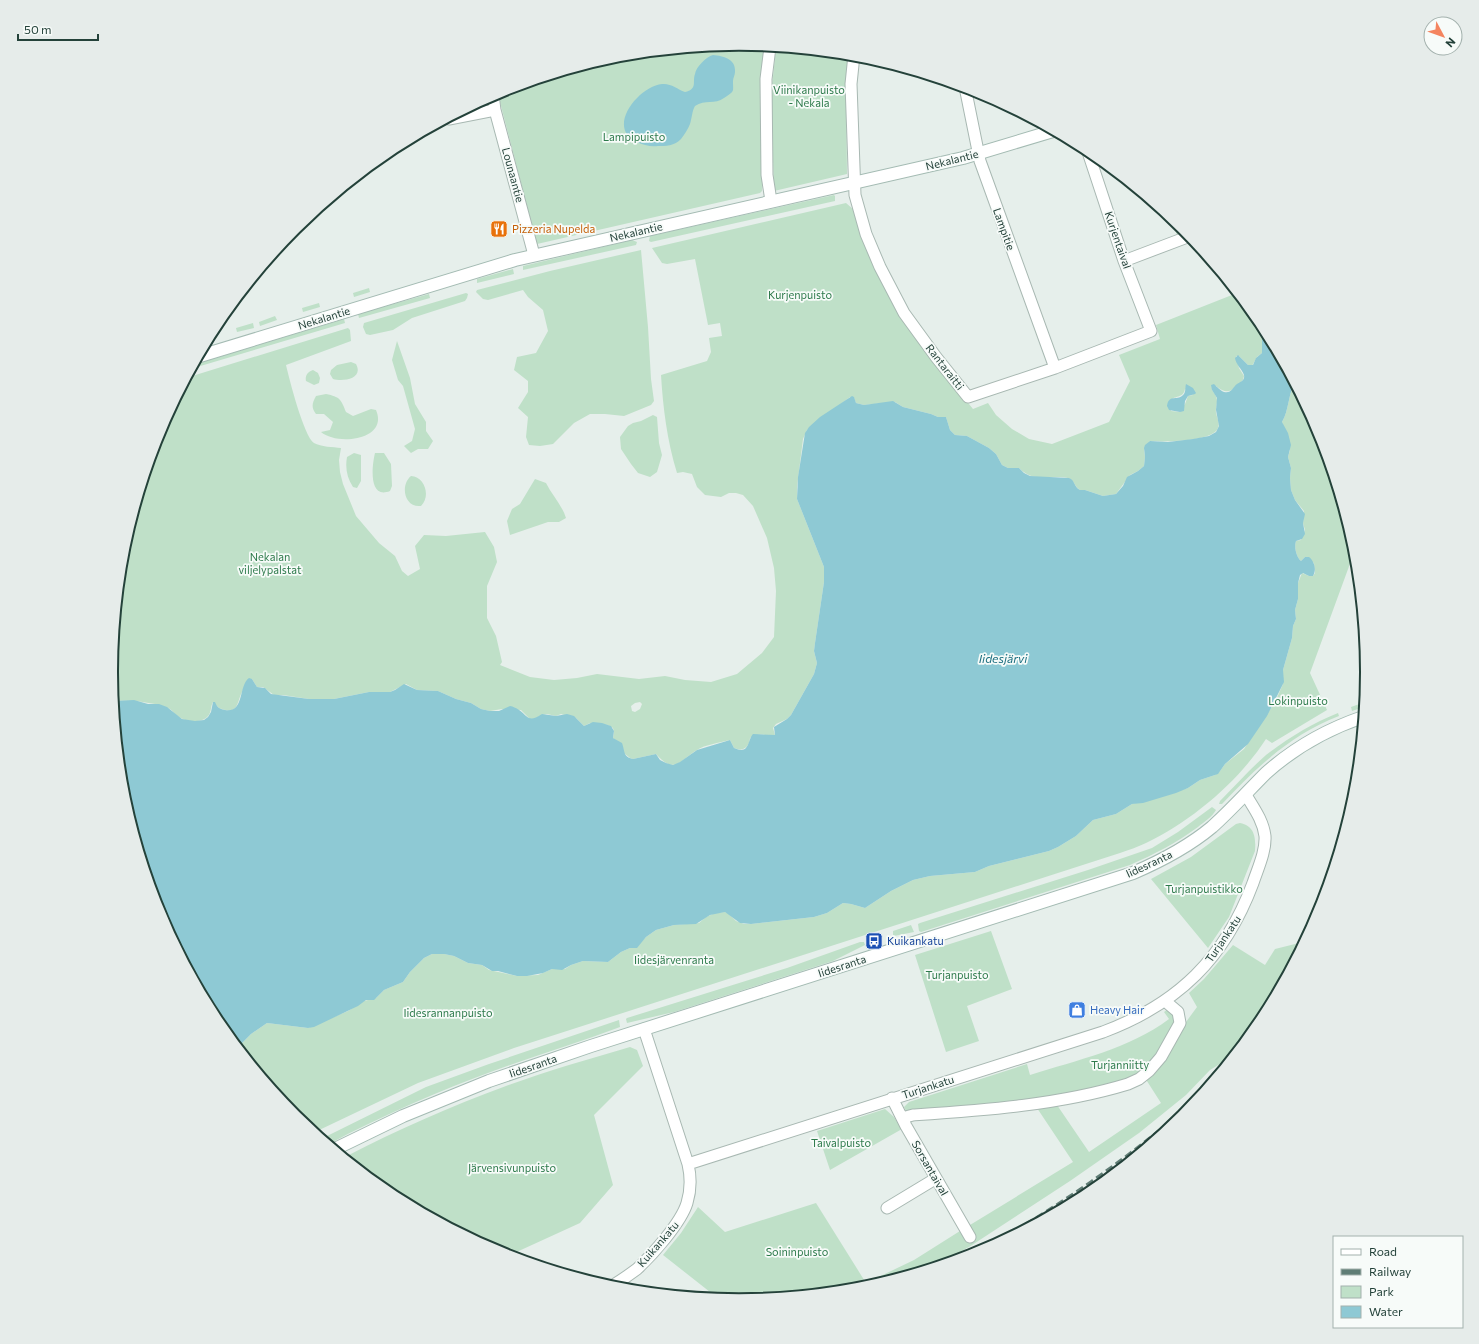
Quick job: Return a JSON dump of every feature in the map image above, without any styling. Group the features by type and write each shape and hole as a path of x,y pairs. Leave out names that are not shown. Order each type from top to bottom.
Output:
{"main road":[{"name":"Nekalantie","path":"206,354 493,266 534,255 978,154 1048,133"},
{"name":"Iidesranta","path":"340,1147 403,1116 464,1090 584,1048 1133,873 1168,856 1190,843 1211,827 1246,795 1266,774 1296,750 1333,729 1358,719"}],"street":[{"path":"769,52 766,78 767,175 771,201"},
{"path":"853,62 851,84 854,182"},
{"name":"Lampitie","path":"966,94 978,154 1055,368"},
{"name":"Lounaantie","path":"494,102 534,255"},
{"path":"462,116 495,110"},
{"name":"Kurjentaival","path":"1091,160 1124,261 1151,331"},
{"name":"Rantaraitti","path":"854,182 855,198 866,234 890,288 915,329 968,397 1055,368 1151,331"},
{"path":"1124,261 1184,238"},
{"name":"Turjankatu","path":"688,1164 1103,1032 1137,1018 1165,1001 1213,957 1236,922 1246,900 1262,856 1265,841 1262,824 1257,812 1246,795"},
{"name":"Turjankatu","path":"902,1118 913,1115 987,1110 1052,1101 1128,1084 1139,1079 1149,1071 1161,1057 1180,1023 1178,1012 1165,1001"},
{"name":"Kuikankatu","path":"619,1281 637,1269 664,1239 683,1214 687,1203 690,1184 688,1164 644,1029"},
{"name":"Sorsantaival","path":"892,1098 936,1179 970,1237"},
{"path":"887,1208 936,1179"}],"green space":[{"name":"Lampipuisto","path":"699,52 764,52 761,82 762,191 760,193 537,244 500,99 502,98 540,84 579,72 618,63 658,56"},
{"name":"Viinikanpuisto - Nekala","path":"776,52 821,56 848,61 846,87 847,174 774,191 771,95"},
{"path":"834,195 835,201 651,242 649,241 650,236"},
{"path":"846,203 854,210 915,337 973,409 988,403 996,415 1012,429 1029,439 1052,444 1109,422 1130,381 1119,355 1160,339 1156,325 1233,295 1264,340 1262,353 1257,357 1252,366 1248,365 1239,356 1236,356 1239,368 1244,376 1243,380 1233,389 1228,391 1224,391 1216,386 1212,390 1217,400 1216,413 1219,424 1214,433 1198,439 1150,441 1144,450 1144,466 1130,475 1116,494 1103,496 1085,490 1080,490 1072,480 1067,478 1036,477 1023,472 1019,468 1008,468 1002,465 996,454 989,448 967,436 955,435 950,430 946,417 938,417 903,407 895,402 864,405 856,403 854,398 850,397 807,430 803,439 797,499 824,567 824,582 814,651 817,663 814,674 791,715 787,719 776,724 773,728 775,735 754,736 750,738 747,746 743,749 734,748 730,740 700,748 681,762 673,765 668,764 656,754 633,759 624,753 621,744 613,738 613,728 608,725 590,723 584,726 576,718 561,714 556,716 547,714 541,715 535,719 530,719 521,710 502,709 490,711 481,709 471,703 456,699 438,691 417,690 406,684 390,692 369,692 334,699 309,699 274,695 263,687 257,687 252,679 243,690 234,709 228,710 220,708 213,702 208,716 203,720 196,721 182,719 170,709 155,704 134,701 119,701 118,672 120,631 130,551 151,472 166,434 194,375 348,328 350,330 351,341 286,365 297,407 306,430 314,443 341,448 339,460 340,472 343,484 356,516 379,543 395,556 402,571 408,576 420,569 415,546 424,535 446,536 485,532 494,547 497,562 487,586 487,618 496,636 502,662 500,665 530,677 554,680 597,674 639,679 665,676 685,680 711,682 737,674 762,653 774,637 776,591 774,568 767,538 753,506 743,495 729,493 721,497 705,495 697,487 692,474 683,472 677,473 664,412 661,375 707,361 711,352 709,338 722,336 720,323 708,325 695,259 667,264 662,263 652,248","holes":["1185,389 1193,395 1188,396 1180,412 1171,411 1169,401 1171,399 1181,396","640,702 642,704 640,709 635,712 632,711 631,706 635,703"]},
{"path":"632,240 637,242 636,245 523,270 523,266"},
{"path":"641,250 654,401 651,405 624,416 590,414 574,423 553,444 540,446 529,445 526,437 528,417 518,408 528,392 528,381 514,370 517,357 536,353 548,331 543,310 528,297 523,290 488,300 483,299 476,292 477,290"},
{"path":"513,269 514,274 477,283 477,279"},
{"path":"369,288 370,292 354,297 353,293"},
{"path":"466,293 468,294 465,301 412,318 393,330 370,335 366,334 363,327 364,323"},
{"path":"429,294 430,298 359,318 358,314"},
{"path":"319,303 320,307 303,312 302,308"},
{"path":"275,316 277,320 260,326 259,322"},
{"path":"344,319 345,323 199,366 201,362"},
{"path":"253,323 254,328 237,332 236,328"},
{"path":"397,341 410,378 415,404 426,422 426,431 433,441 428,449 418,449 411,453 404,446 412,441 415,429 403,386 398,380 392,360"},
{"path":"351,362 356,364 358,369 355,376 347,380 333,379 330,374 331,370 337,365"},
{"path":"313,370 318,373 320,378 319,383 314,385 306,381 306,376"},
{"path":"1292,390 1313,434 1328,472 1351,562 1310,673 1327,710 1272,743 1266,739 1255,755 1228,785 1197,812 1180,824 1146,843 1120,853 514,1048 418,1083 320,1130 300,1111 242,1043 251,1034 267,1023 308,1028 348,1011 364,1001 376,998 384,990 403,982 410,972 424,958 432,954 454,956 468,963 482,965 489,970 517,976 538,975 552,969 565,969 571,965 583,961 608,962 621,952 630,948 635,948 656,930 674,925 699,923 706,917 715,913 725,912 736,921 744,924 751,924 814,917 827,913 843,903 865,908 891,891 913,880 930,876 975,872 989,866 1049,851 1076,836 1093,820 1116,814 1132,804 1188,788 1200,780 1215,775 1225,764 1244,749 1275,702 1283,684 1283,670 1296,619 1295,610 1298,599 1298,583 1302,573 1313,576 1315,573 1314,563 1305,557 1301,561 1295,549 1296,541 1301,540 1305,530 1303,523 1304,511 1295,500 1291,490 1291,468 1288,457 1290,450 1282,422"},
{"path":"326,394 339,399 346,412 353,416 371,409 376,410 378,420 375,428 369,434 359,438 349,439 338,439 321,432 330,430 333,422 324,414 316,414 313,410 313,405 316,396"},
{"path":"653,415 657,417 659,443 662,455 657,472 650,477 638,473 631,464 621,449 620,437 628,426"},
{"path":"354,453 361,455 361,481 357,488 353,487 351,484 346,469 347,457"},
{"path":"375,453 384,453 391,464 392,486 390,491 378,491 375,486 373,480 373,465"},
{"path":"411,476 420,480 425,488 426,497 421,506 415,506 407,500 405,490"},
{"path":"535,479 546,483 566,518 559,522 548,522 510,535 507,521 512,509 520,504"},
{"path":"1359,704 1359,709 1352,711 1351,707"},
{"path":"1338,713 1339,716 1305,733 1275,753 1248,777 1222,804 1219,804 1220,801 1266,755 1301,731"},
{"path":"1212,807 1216,810 1214,813 1198,827 1165,848 1130,865 921,932 919,931 918,924 920,923 1088,870 1152,848 1178,832"},
{"name":"Turjanpuistikko","path":"1240,823 1249,827 1254,833 1255,851 1229,917 1208,948 1151,879 1191,857 1236,824"},
{"path":"911,925 914,932 893,935 893,931"},
{"name":"Turjanpuisto","path":"991,931 1012,989 967,1006 979,1041 946,1052 915,955"},
{"path":"860,942 864,942 865,945 833,961 674,1012 627,1023 627,1018 787,968"},
{"name":"Soininpuisto","path":"1298,943 1277,983 1256,1017 1232,1050 1221,1064 1210,1070 1186,1095 1139,1133 1070,1181 969,1247 939,1260 879,1277 914,1260 960,1231 946,1207 955,1202 970,1225 1073,1162 1037,1108 1057,1105 1089,1152 1161,1103 1145,1078 1197,1007 1189,993 1204,979 1233,945 1265,965 1275,949"},
{"name":"Turjanniitty","path":"1168,1009 1175,1019 1175,1024 1159,1055 1137,1077 1051,1099 911,1112 906,1111 904,1107 909,1102 1027,1064 1030,1075 1102,1053 1137,1038 1169,1019 1164,1012"},
{"path":"619,1020 620,1027 453,1086 391,1113 333,1142 327,1136 426,1087"},
{"name":"Järvensivunpuisto","path":"630,1047 637,1050 643,1066 594,1115 613,1185 580,1223 517,1252 465,1229 429,1210 394,1188 349,1155 424,1119 485,1094 552,1070"},
{"name":"Taivalpuisto","path":"885,1109 894,1117 902,1129 830,1170 817,1131"},
{"name":"Soininpuisto","path":"816,1203 864,1280 821,1288 780,1292 710,1292 663,1255 681,1233 698,1207 725,1232"}],"water":[{"path":"713,55 725,57 734,64 735,72 732,92 721,100 702,103 695,106 687,130 679,141 673,144 664,146 647,146 628,136 624,127 625,118 629,108 644,92 653,86 662,84 671,85 685,92 689,91 694,85 694,77 699,65"},
{"name":"Iidesjärvi","path":"1262,338 1292,390 1282,422 1288,433 1291,445 1288,457 1291,468 1291,490 1295,500 1305,514 1303,523 1305,534 1302,539 1296,541 1295,549 1301,561 1305,557 1309,557 1311,559 1314,563 1315,571 1313,576 1303,573 1300,575 1298,583 1298,599 1295,610 1296,619 1283,670 1284,682 1267,716 1248,744 1225,764 1218,774 1200,780 1188,788 1176,793 1143,803 1132,804 1116,814 1093,820 1076,836 1049,851 989,866 975,872 930,876 913,880 891,891 865,908 843,903 827,913 814,917 751,924 740,923 725,912 710,915 696,924 674,925 656,930 646,937 637,948 630,948 621,952 608,962 583,961 562,970 552,969 543,973 527,976 517,976 492,971 482,965 468,963 454,956 432,954 424,958 410,972 403,982 384,990 374,1000 366,1000 358,1006 314,1027 308,1028 267,1023 251,1034 242,1043 223,1017 183,947 151,872 130,793 124,753 119,701 134,700 148,704 159,704 167,707 182,719 195,721 204,720 208,717 211,712 213,702 215,702 218,708 223,710 231,710 236,707 243,687 249,678 252,679 257,687 265,688 271,694 309,699 334,699 369,692 390,692 404,684 417,690 438,691 456,699 471,703 481,709 490,711 499,711 510,706 516,708 529,718 542,714 556,716 567,714 574,716 584,726 593,722 602,723 611,726 614,731 613,738 622,743 627,757 633,759 656,754 660,760 673,765 697,750 730,740 734,748 743,750 747,746 753,734 775,735 774,727 791,715 814,674 817,663 814,651 824,582 824,567 797,499 798,477 805,433 820,417 852,396 854,397 856,403 864,405 893,401 903,407 938,417 946,417 950,430 955,435 967,436 989,448 996,454 1002,465 1008,468 1019,468 1030,476 1069,478 1080,490 1085,490 1103,496 1116,494 1123,486 1127,477 1144,466 1144,448 1150,441 1168,442 1193,439 1209,436 1216,432 1219,426 1216,410 1217,398 1211,385 1214,384 1222,391 1228,392 1242,381 1244,379 1244,375 1235,358 1238,355 1248,365 1253,365 1256,358 1262,353"},
{"path":"1186,384 1193,388 1196,393 1188,396 1185,401 1184,411 1180,412 1169,410 1167,406 1168,402 1184,394"}],"railway":[{"path":"1040,1215 1092,1181 1154,1134"}],"place":[{"name":"Pizzeria Nupelda","path":"499,229"},
{"name":"Kuikankatu","path":"874,941"},
{"name":"Heavy Hair","path":"1077,1010"}],"park label":[{"name":"Kurjenpuisto","path":"800,295"},
{"name":"Nekalan viljelypalstat","path":"270,563"},
{"name":"Lokinpuisto","path":"1298,701"},
{"name":"Iidesjärvenranta","path":"674,960"},
{"name":"Iidesrannanpuisto","path":"448,1013"}]}
